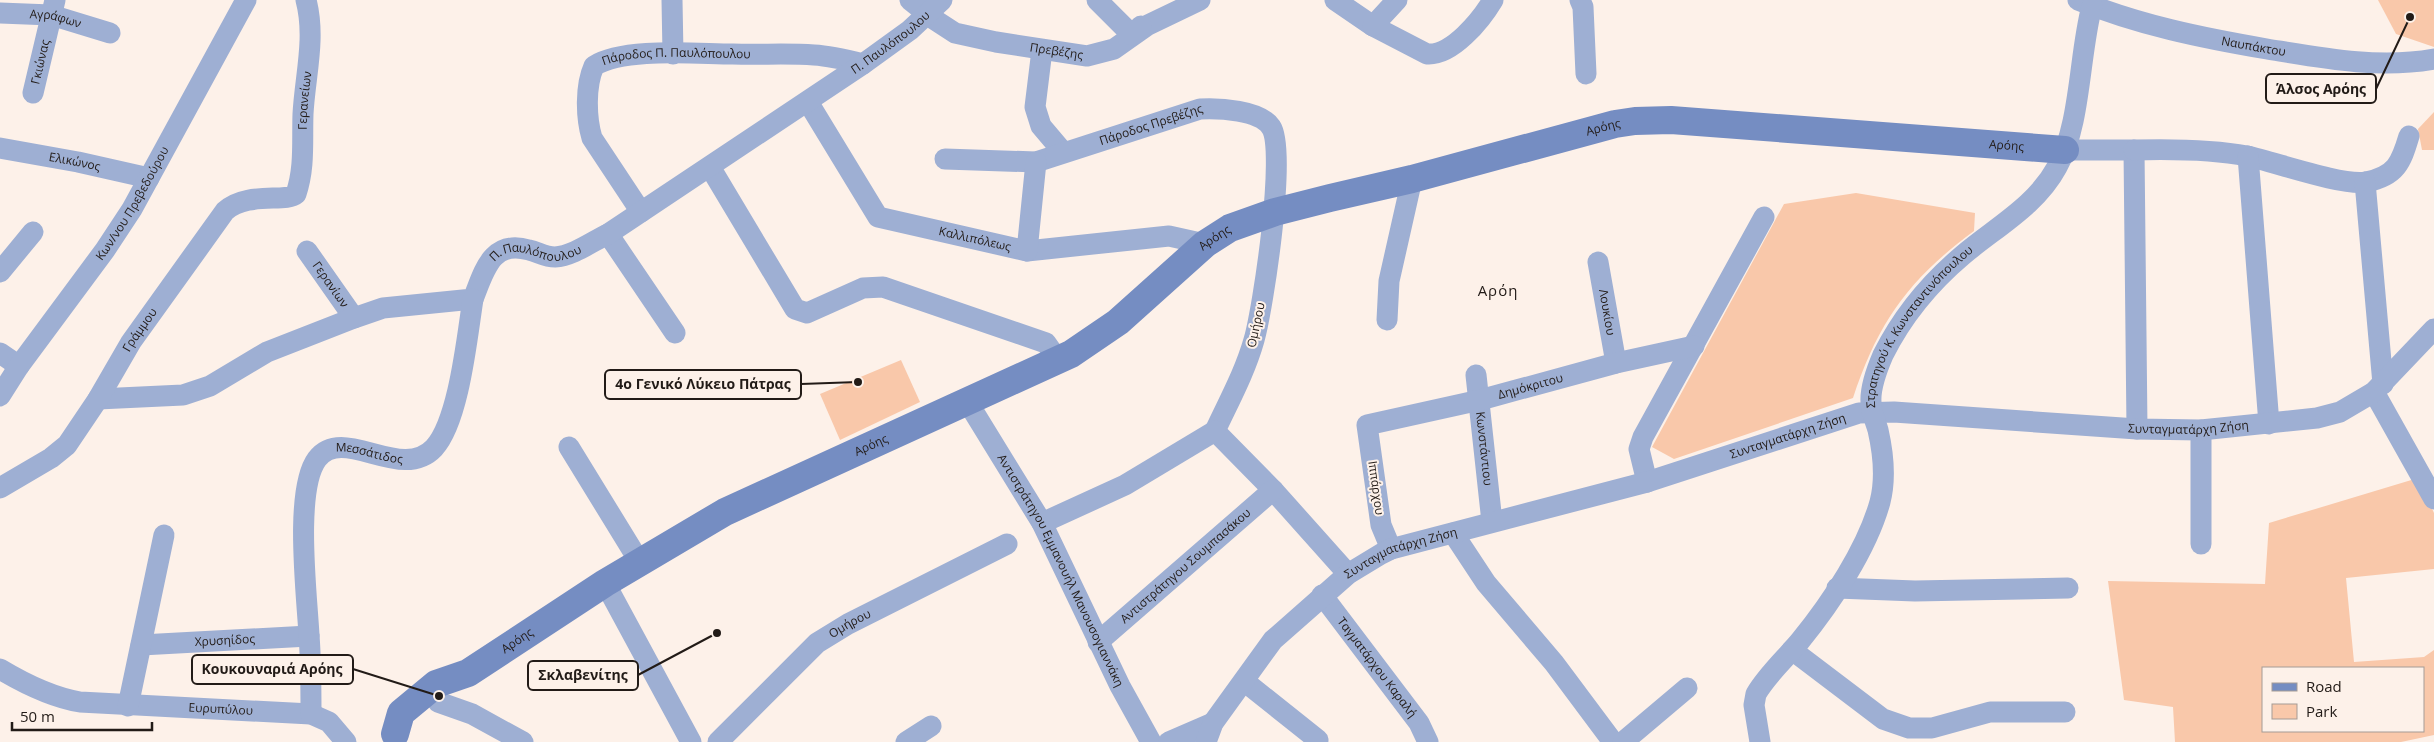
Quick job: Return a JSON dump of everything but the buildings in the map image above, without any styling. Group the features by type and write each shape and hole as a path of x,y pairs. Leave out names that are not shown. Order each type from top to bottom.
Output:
{"street":[{"name":"Κων/νου Πρεβεδούρου","path":"0,396 19,366 110,243 149,178 246,0"},
{"name":"Γερανείων","path":"291,197 296,194 304,156 303,115 311,28 306,0"},
{"path":"672,0 673,54"},
{"name":"Πρεβέζης","path":"910,0 935,7 944,27 972,38 1072,55 1099,54 1114,49 1132,35 1200,0"},
{"path":"1097,0 1132,35 1166,0"},
{"path":"1335,0 1372,26 1427,54 1440,53 1468,34 1493,0"},
{"path":"1372,26 1397,0"},
{"path":"1580,0 1583,7 1586,74"},
{"name":"Ναυπάκτου","path":"2085,3 2134,19 2212,39 2325,59 2374,64 2434,60"},
{"name":"Στρατηγού Κ. Κωνσταντινόπουλου","path":"1760,742 1755,698 1759,689 1792,650 1837,588 1871,528 1882,491 1881,444 1872,412 1871,397 1879,366 1892,339 1910,310 1942,275 1965,254 2024,207 2053,174 2065,150 2072,121 2087,23 2085,3"},
{"name":"Π. Παυλόπουλου","path":"473,299 486,266 496,254 506,248 518,247 546,256 556,257 565,255 608,234 863,64 935,7"},
{"name":"Αγράφων","path":"0,13 53,8 110,33"},
{"name":"Γκιώνας","path":"33,93 53,8"},
{"path":"1042,50 1035,107 1041,126 1064,152"},
{"name":"Πάροδος Π. Παυλόπουλου","path":"641,212 592,138 589,128 590,75 594,66 609,58 673,54 814,55 839,58 863,64"},
{"name":"Καλλιπόλεως","path":"808,102 878,217 1027,251 1169,236 1205,244"},
{"name":"Πάροδος Πρεβέζης","path":"944,159 1036,162 1200,109 1219,108 1240,112 1266,121 1275,134 1275,212"},
{"name":"Αρόης","path":"392,738 438,702 468,673 639,561 756,496 1058,360 1096,338 1118,322 1205,244 1230,228 1275,212 1412,179 1635,121 1709,123 2065,150"},
{"path":"2065,150 2176,150 2248,156 2347,181 2366,182 2396,169 2402,160 2409,136"},
{"name":"Ελικώνος","path":"0,148 78,162 149,178"},
{"path":"2134,150 2137,429"},
{"path":"2248,156 2269,424"},
{"path":"1027,251 1036,162"},
{"path":"710,167 795,309 807,313 813,312 864,288 883,287 1046,343 1058,360"},
{"path":"1387,320 1389,281 1412,179"},
{"path":"2366,182 2378,388 2432,487"},
{"name":"Γράμμου","path":"0,488 61,451 98,399 131,342 225,212 239,202 248,199 291,197"},
{"name":"Ομήρου","path":"1215,431 1242,373 1255,339 1275,212"},
{"path":"1647,482 1639,449 1642,437 1764,217"},
{"path":"0,272 33,232"},
{"path":"608,234 675,333"},
{"name":"Γερανίων","path":"307,251 354,318"},
{"name":"Λουκίου","path":"1598,262 1616,363"},
{"path":"98,399 169,397 196,392 267,352 383,308 473,299"},
{"name":"Μεσσάτιδος","path":"312,714 304,529 307,492 313,466 320,455 335,448 350,448 387,458 405,459 426,454 434,448 445,430 452,410 473,299"},
{"name":"Συνταγματάρχη Ζήση","path":"1209,733 1273,640 1348,574 1391,549 1647,482 1829,421 1872,412 2137,429 2201,430 2329,416 2350,406 2378,388 2434,329"},
{"name":"Δημόκριτου","path":"1367,425 1480,400 1616,363 1694,346"},
{"path":"0,353 19,366"},
{"name":"Κωνστάντιου","path":"1476,375 1492,522"},
{"name":"Αντιστράτηγου Εμμανουήλ Μανουσογιαννάκη","path":"966,401 1042,523 1098,642 1134,714 1151,742"},
{"name":"Ιππάρχου","path":"1367,425 1381,525 1391,549"},
{"path":"2201,430 2201,544"},
{"path":"1042,523 1125,485 1215,431 1273,490 1348,574"},
{"path":"569,447 639,561"},
{"name":"Αντιστράτηγου Σουμπασάκου","path":"1098,642 1273,490"},
{"path":"1453,533 1486,583 1554,663 1612,742"},
{"path":"128,706 164,535"},
{"name":"Ομήρου","path":"718,742 817,643 848,624 1007,544"},
{"path":"605,583 691,742"},
{"path":"1837,588 1924,591 2068,588"},
{"name":"Ταγματάρχου Καραλή","path":"1322,595 1419,722 1428,742"},
{"name":"Χρυσηίδος","path":"141,645 309,636"},
{"path":"1792,650 1883,718 1909,728 1932,728 1990,712 2065,712"},
{"name":"Ευρυπύλου","path":"0,669 57,697 86,703 312,714 329,722 346,742"},
{"name":"Αρόης","path":"392,738 401,713 436,684 468,673"},
{"path":"1244,681 1318,740"},
{"path":"1623,742 1687,688"},
{"path":"438,702 472,714 523,742"},
{"path":"906,742 931,726"},
{"path":"1169,742 1209,733"}],"green space":[{"path":"2378,0 2434,0 2434,47 2396,34"},
{"path":"2434,112 2434,150 2422,150 2418,129"},
{"path":"1856,193 1975,213 1974,231 1931,267 1898,304 1873,347 1853,398 1674,459 1652,447 1784,204"},
{"path":"901,360 920,402 840,440 820,394"},
{"path":"2418,478 2434,513 2434,569 2346,578 2354,662 2424,657 2434,650 2434,735 2401,742 2175,742 2173,707 2124,700 2108,581 2265,584 2269,523"}],"place":[{"name":"Άλσος Αρόης","path":"2410,17"},
{"name":"4ο Γενικό Λύκειο Πάτρας","path":"858,382"},
{"name":"Σκλαβενίτης","path":"717,633"},
{"name":"Κουκουναριά Αρόης","path":"439,696"}],"district":[{"name":"Αρόη","path":"1498,291"}]}
